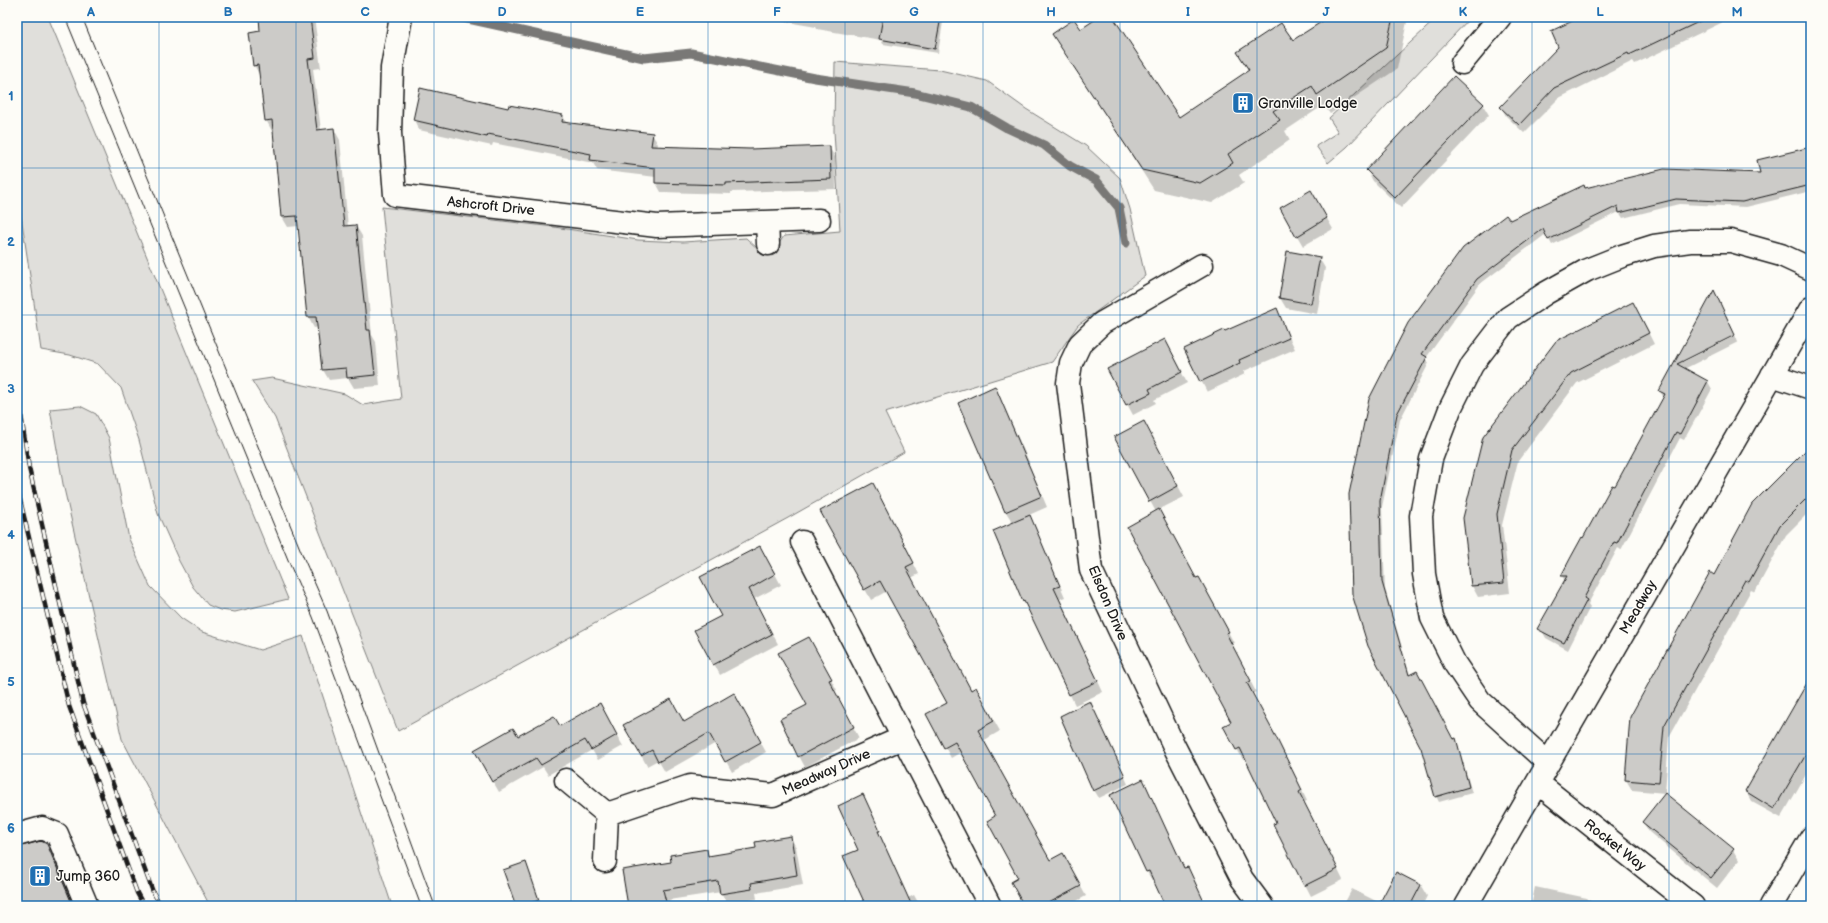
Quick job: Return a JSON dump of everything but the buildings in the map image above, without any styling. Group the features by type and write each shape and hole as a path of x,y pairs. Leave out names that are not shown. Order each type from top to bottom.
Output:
{"street":[{"name":"Ashcroft Drive","path":"401,17 392,68 390,133 395,195 657,226 819,220"},
{"path":"1462,63 1500,17"},
{"path":"767,222 768,244"},
{"path":"1548,763 1480,701 1455,664 1432,618 1424,574 1421,516 1431,459 1450,409 1472,365 1508,318 1546,293 1587,270 1622,256 1654,246 1690,241 1731,241 1781,254 1811,269"},
{"name":"Elsdon Drive","path":"1202,265 1102,323 1080,344 1071,363 1068,384 1091,570 1174,746 1238,872 1262,906"},
{"name":"Meadway","path":"1466,906 1811,308"},
{"path":"1772,375 1811,388"},
{"path":"802,542 990,906"},
{"name":"Meadway Drive","path":"607,814 690,786 773,796 902,738"},
{"path":"566,780 607,814 605,861"},
{"name":"Rocket Way","path":"1538,783 1693,906"},
{"path":"17,835 42,828 57,834 87,906"},
{"path":"1771,906 1811,838"}],"shaded area":[{"path":"17,17 48,17 288,599 235,612 220,610 208,605 193,587 179,561 158,514 139,440 121,388 98,364 70,355 41,350 17,188"},
{"path":"1438,17 1471,17 1347,147 1328,163 1316,146 1338,132 1329,118"},
{"path":"835,62 940,70 987,81 1026,109 1086,146 1120,178 1130,209 1145,276 1078,325 1052,362 885,413 904,452 788,518 398,731 275,418 252,381 272,378 345,394 363,405 401,399 382,207 554,227 638,240 683,242 746,238 759,250 776,248 784,236 840,231 834,131"},
{"path":"80,406 96,414 109,438 129,539 150,586 181,618 202,632 260,650 303,636 392,906 210,906 122,739 63,484 50,409"}],"waterway":[{"path":"459,17 644,58 691,53 815,78 915,93 971,107 1007,128 1044,145 1070,166 1096,180 1119,208 1126,243"}],"tram line":[{"path":"65,17 291,567 313,617 421,906"},
{"path":"82,17 305,561 327,611 435,906"}],"railway":[{"path":"17,388 29,468 83,703 153,892 161,906"},
{"path":"17,487 69,706 137,893 144,906"}],"place":[{"name":"Granville Lodge","path":"1243,103"},
{"name":"Jump 360","path":"40,876"}]}
